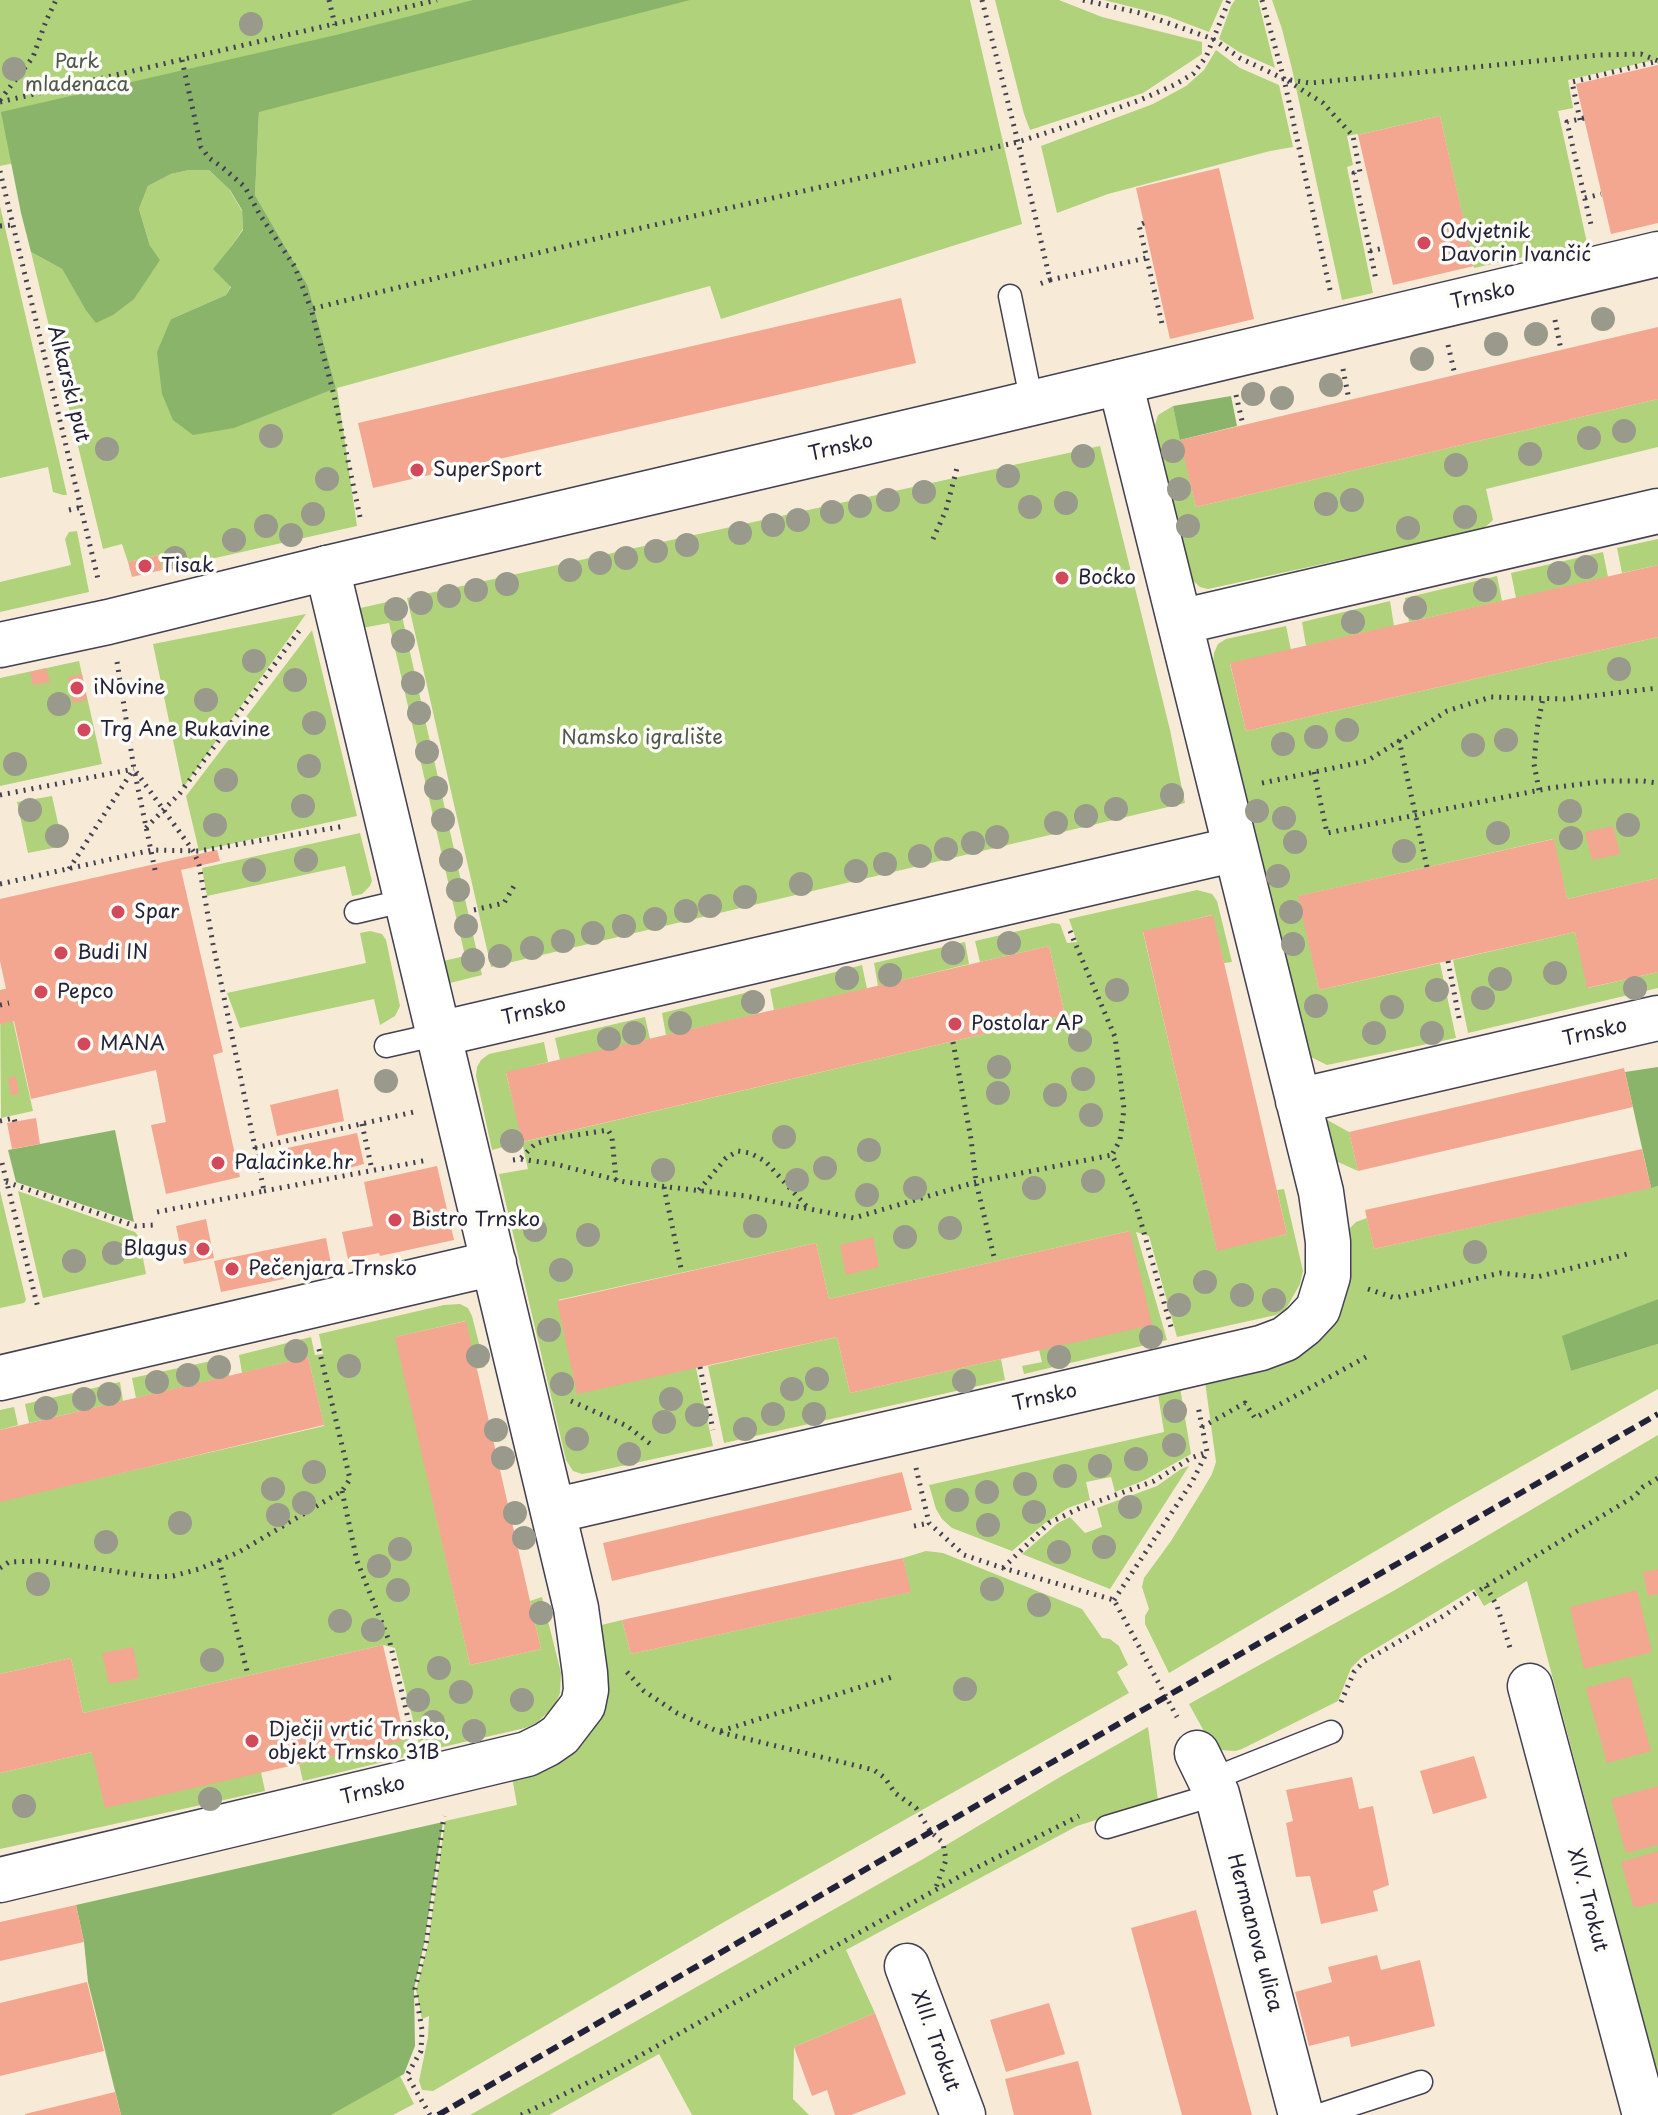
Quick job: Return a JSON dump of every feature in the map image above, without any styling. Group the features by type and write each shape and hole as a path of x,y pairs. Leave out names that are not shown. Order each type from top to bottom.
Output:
{"street":[{"name":"Trnsko","path":"0,645 108,622 1658,254"},
{"name":"Trnsko","path":"553,1511 1261,1348 1285,1339 1318,1309 1328,1276 1328,1242 1321,1192 1120,382"},
{"path":"1180,622 1658,511"},
{"name":"Trnsko","path":"0,1880 425,1760 527,1754 560,1735 583,1705 586,1690 580,1630 327,568"},
{"name":"Trnsko","path":"439,1034 1236,849"},
{"name":"Trnsko","path":"1298,1101 1658,1018"},
{"path":"0,1378 494,1263"},
{"name":"XIV. Trokut","path":"1530,1686 1645,2115"},
{"name":"Hermanova ulica","path":"1208,1776 1301,2115"},
{"name":"XIII. Trokut","path":"907,1966 963,2115"}],"lane":[{"path":"1010,296 1032,403"},
{"path":"356,912 407,900"},
{"path":"386,1046 439,1034"},
{"path":"1099,1819 1331,1732"},
{"path":"1320,2115 1421,2082"}],"path":[{"path":"0,101 33,57 56,0"},
{"path":"329,0 335,25"},
{"path":"0,101 437,0"},
{"path":"982,0 1050,280"},
{"path":"1083,0 1140,13 1213,39 1240,58 1284,79 1323,103 1353,136 1363,171 1354,173 1377,281"},
{"path":"311,309 615,234 1018,142 1140,100 1193,74 1206,57 1229,0"},
{"path":"1262,0 1284,79 1331,292"},
{"path":"1284,79 1310,83 1599,55 1641,54 1658,61"},
{"path":"182,60 201,147 209,158 245,187 295,267 311,309 334,395 361,522"},
{"path":"1592,229 1567,122 1582,119 1572,82 1658,61"},
{"name":"Alkarski put","path":"0,171 98,583"},
{"path":"1585,198 1601,194"},
{"path":"1144,223 1139,225 1159,299 1165,335"},
{"path":"0,226 12,225"},
{"path":"1370,251 1384,248"},
{"path":"1010,296 1050,280 1146,258"},
{"path":"1553,311 1561,350"},
{"path":"1446,336 1455,375"},
{"path":"1341,361 1349,400"},
{"path":"1234,387 1243,425"},
{"path":"933,539 946,510 958,461"},
{"path":"69,510 82,507"},
{"path":"146,828 183,788 307,620"},
{"path":"115,653 155,870"},
{"path":"1274,781 1367,761 1447,711 1491,697 1564,699 1658,688"},
{"path":"1539,790 1534,764 1543,698"},
{"path":"1399,740 1427,867"},
{"path":"134,769 194,852 199,865 264,1191"},
{"path":"0,795 134,769"},
{"path":"69,869 134,769"},
{"path":"1314,772 1327,833 1539,790 1605,781 1658,783"},
{"path":"0,884 152,850 194,852 352,824"},
{"path":"474,910 504,903 514,886"},
{"path":"1069,929 1115,1037 1124,1109 1120,1140 1112,1155"},
{"path":"213,944 222,943"},
{"path":"1448,961 1460,1024"},
{"path":"0,1005 9,1003"},
{"path":"953,1042 976,1182 995,1261"},
{"path":"241,1078 251,1076"},
{"path":"255,1148 428,1108"},
{"path":"0,1121 14,1118 15,1122"},
{"path":"362,1124 372,1170"},
{"path":"520,1159 535,1144 608,1130 612,1137 616,1180"},
{"path":"698,1191 726,1158 738,1151 750,1153 765,1161 810,1210"},
{"path":"506,1161 520,1159 555,1164 616,1180 746,1196 854,1218 976,1182 1112,1155"},
{"path":"1112,1155 1136,1205 1172,1330"},
{"path":"152,1213 440,1157"},
{"path":"2,1163 38,1308"},
{"path":"6,1182 135,1226 155,1225"},
{"path":"664,1187 682,1273"},
{"path":"1328,1276 1395,1298 1500,1273 1537,1277 1631,1253"},
{"path":"0,1568 9,1562 44,1561 154,1577 173,1576 239,1552 342,1491 350,1479 318,1344"},
{"path":"1202,1427 1245,1403 1255,1418 1366,1357"},
{"path":"700,1367 715,1437"},
{"path":"567,1399 627,1426 661,1453"},
{"path":"1114,1600 1192,1482 1207,1452 1197,1400"},
{"path":"1003,1568 1057,1518 1154,1481 1191,1458 1207,1452"},
{"path":"913,1457 929,1523 964,1555 1114,1600 1208,1776"},
{"path":"1331,1732 1354,1672 1363,1662 1445,1615 1486,1586 1635,1496 1658,1478"},
{"path":"342,1491 357,1561 390,1643 445,1815 426,1944 415,1989 422,2030 421,2051 407,2075 430,2115"},
{"path":"914,1526 929,1523"},
{"path":"219,1560 248,1675"},
{"path":"1486,1586 1497,1606"},
{"path":"580,1630 596,1636 644,1691 677,1713 719,1732 874,1770 885,1778 895,1793 916,1808 931,1832 943,1843 946,1860 935,1891"},
{"path":"719,1732 892,1677"},
{"path":"521,2115 616,2069 935,1891 1099,1819"}],"green space":[{"name":"Park mladenaca","path":"0,0 970,0 1022,224 721,319 710,286 337,388 357,526 162,570 159,555 128,562 122,544 103,549 31,252 62,269 85,309 150,246 139,209 148,186 171,174 209,170 229,189 242,211 243,229 231,247 231,286 226,295 171,319 336,388 308,286 255,195 259,113 0,166"},
{"path":"473,0 690,0 259,112 255,195 308,286 336,388 234,428 193,435 173,420 162,394 157,352 171,319 226,295 231,287 213,269 243,230 242,210 230,190 209,170 171,174 148,186 139,209 150,246 160,260 134,299 96,323 62,269 31,252 1,112 336,35"},
{"path":"995,0 1059,0 1102,17 1202,42 1202,54 1143,93 1030,130"},
{"path":"1104,0 1223,0 1209,32 1167,16"},
{"path":"1235,0 1258,0 1275,68 1219,39"},
{"path":"1272,0 1658,0 1658,64 1654,60 1568,80 1573,108 1558,111 1587,243 1474,268 1440,116 1347,136 1353,165 1347,167 1373,293 1342,300 1292,69"},
{"path":"1216,50 1240,68 1279,85 1293,147 1108,194 1057,213 1041,146 1153,104 1186,86 1204,70"},
{"path":"0,206 67,495 53,492 48,467 0,478"},
{"path":"1231,396 1237,426 1180,440 1173,406"},
{"path":"1658,399 1658,447 1486,489 1493,520 1483,529 1208,589 1192,580 1155,425 1158,415 1173,406 1196,507"},
{"name":"Namsko igralište","path":"1100,446 1185,803 491,967 407,598"},
{"path":"77,531 89,592 0,612 0,582 71,565 65,539 69,532"},
{"path":"1658,539 1658,565 1622,573 1617,548"},
{"path":"1603,552 1608,577 1516,598 1511,573"},
{"path":"1497,576 1502,601 1409,622 1405,598"},
{"path":"1390,601 1394,626 1306,646 1302,622"},
{"path":"394,602 400,607 482,975 442,985 439,962 465,956 389,623 362,628 356,609"},
{"path":"306,614 183,788 153,644"},
{"path":"1286,626 1291,650 1230,664 1246,731 1658,637 1658,878 1567,899 1553,839 1299,896 1319,990 1440,963 1456,1038 1327,1065 1309,1056 1213,664 1218,644 1226,639"},
{"path":"312,630 357,816 199,851 186,796"},
{"path":"79,661 102,764 0,786 0,678"},
{"path":"52,796 63,846 28,853 17,802"},
{"path":"360,833 372,881 362,894 352,896 345,866 207,896 202,868"},
{"path":"1197,890 1212,894 1217,901 1232,962 1224,963 1212,915 1143,932 1217,1250 1287,1234 1277,1190 1284,1189 1303,1271 1300,1284 1286,1309 1276,1315 1177,1337 1149,1236 1136,1232 1167,1340 1024,1374 1022,1366 1042,1362 1039,1350 1130,1231 829,1299 816,1243 558,1300 696,1368 713,1446 594,1472 582,1474 573,1471 566,1460 499,1174 528,1169 522,1142 492,1150 476,1076 481,1060 489,1054 544,1042 548,1062 506,1073 523,1142 1065,1015 1049,946 980,962 975,941 1053,923 1060,924 1067,943 1077,942 1069,919"},
{"path":"370,931 382,934 386,940 400,1006 395,1016 380,1025 374,999 240,1028 227,993 366,963 360,933"},
{"path":"1575,932 1588,988 1658,972 1658,988 1468,1033 1453,960"},
{"path":"965,942 969,964 878,986 874,963"},
{"path":"862,965 867,989 774,1010 770,989"},
{"path":"6,989 33,1111 1,1118 0,990"},
{"path":"753,991 758,1014 666,1035 662,1013"},
{"path":"645,1017 650,1039 560,1060 555,1038"},
{"path":"1658,1067 1658,1186 1651,1188 1625,1072"},
{"path":"1320,1116 1349,1132 1358,1171 1327,1157"},
{"path":"115,1130 134,1222 16,1182 8,1150"},
{"path":"1658,1186 1658,1299 1563,1337 1571,1371 1658,1344 1658,1389 1450,1507 1169,1673 1145,1624 1149,1609 1142,1587 1144,1578 1171,1541 1212,1474 1216,1462 1204,1374 1274,1354 1356,1222 1367,1218 1374,1249"},
{"path":"0,1191 26,1300 0,1308"},
{"path":"18,1191 135,1232 139,1237 146,1274 43,1298"},
{"path":"1658,1299 1658,1344 1571,1371 1562,1336"},
{"path":"460,1304 468,1308 472,1316 485,1367 476,1369 465,1321 396,1337 470,1665 541,1649 530,1601 542,1597 561,1673 560,1693 554,1707 536,1723 421,1752 395,1648 383,1645 83,1713 71,1658 0,1674 0,1501 324,1426 308,1357 242,1373 239,1355 311,1337 315,1355 323,1354 319,1334"},
{"path":"837,1337 850,1393 1001,1359 1005,1380 724,1443 708,1366"},
{"path":"225,1358 229,1376 136,1398 132,1378"},
{"path":"1179,1381 1191,1454 1145,1480 1115,1492 1111,1477 1086,1482 1090,1500 1068,1508 1045,1523 1012,1551 952,1528 936,1509 929,1485 1164,1432 1158,1394"},
{"path":"120,1382 123,1401 29,1423 25,1404"},
{"path":"14,1407 18,1425 0,1430 0,1410"},
{"path":"1658,1435 1658,2075 1527,1581 1484,1606 1474,1589 1362,1657 1351,1668 1338,1701 1242,1749 1220,1750 1211,1744 1189,1704 1395,1590"},
{"path":"1189,1466 1110,1589 1022,1554 1058,1523 1070,1517 1085,1533 1102,1527 1097,1508 1157,1486"},
{"path":"926,1551 943,1553 1082,1609 1102,1638 1110,1639 1119,1646 1128,1665 1117,1672 1129,1693 433,2091 422,2090 419,2081 429,2016 422,2019 416,1990 428,1944 445,1821 517,1805 512,1777 531,1771 593,1627 622,1620 631,1654 910,1592 903,1558"},
{"path":"1148,1727 1158,1800 1077,1826 846,1950 875,2013 794,2047 793,2099 809,2115 692,2115 659,2054 549,2115 470,2115 923,1859"},
{"path":"409,1738 413,1755 303,1781 299,1764"},
{"path":"92,1752 261,1772 265,1791 0,1849 0,1773"},
{"path":"443,1822 414,1989 415,2046 404,2074 331,2115 121,2115 88,1982 76,1905"},
{"path":"400,2076 414,2104 393,2115 331,2115"}],"building":[{"path":"1658,65 1658,223 1611,234 1576,84"},
{"path":"1440,116 1474,266 1393,285 1358,135"},
{"path":"1219,168 1254,319 1170,339 1136,188"},
{"path":"901,298 916,363 373,488 358,423"},
{"path":"1658,327 1658,399 1196,507 1180,440"},
{"name":"Tisak","path":"159,555 162,570 132,577 128,562"},
{"path":"1658,565 1658,637 1246,731 1230,663"},
{"path":"46,668 50,682 33,685 30,672"},
{"name":"iNovine","path":"82,674 87,700 73,703 68,677"},
{"path":"1613,826 1620,854 1592,860 1585,832"},
{"path":"1554,839 1567,899 1658,878 1658,972 1587,988 1575,932 1319,990 1298,896"},
{"path":"217,850 220,861 181,870 223,1052 213,1055 240,1177 166,1194 151,1125 166,1122 156,1070 31,1099 14,1021 0,1024 0,990 6,989 0,961 0,899"},
{"path":"1213,915 1287,1234 1217,1251 1143,931"},
{"path":"1049,946 1065,1015 522,1142 506,1072"},
{"path":"1624,1068 1633,1107 1358,1171 1349,1132"},
{"path":"16,1076 19,1094 11,1095 8,1078"},
{"path":"338,1089 344,1121 277,1136 270,1105"},
{"path":"36,1118 40,1144 12,1149 7,1123"},
{"path":"357,1133 364,1164 349,1168 346,1154 282,1168 278,1150"},
{"path":"1642,1149 1651,1188 1374,1249 1365,1210"},
{"path":"437,1166 454,1240 380,1256 379,1253 348,1259 342,1232 373,1226 364,1182"},
{"path":"206,1219 214,1258 184,1264 176,1226"},
{"path":"1130,1231 1152,1325 850,1393 837,1337 577,1394 557,1301 816,1243 829,1299"},
{"path":"873,1237 879,1267 846,1275 840,1245"},
{"path":"326,1238 332,1269 221,1292 214,1261"},
{"path":"466,1321 541,1649 470,1665 395,1337"},
{"path":"308,1357 324,1425 0,1502 0,1430"},
{"path":"902,1472 912,1510 612,1581 603,1543"},
{"path":"903,1558 911,1592 631,1654 622,1620"},
{"path":"1658,1569 1658,1594 1648,1596 1643,1572"},
{"path":"1637,1590 1652,1652 1584,1669 1570,1607"},
{"path":"383,1645 405,1740 105,1808 92,1752 0,1773 0,1674 71,1658 83,1713"},
{"path":"133,1647 139,1678 109,1684 102,1653"},
{"path":"1630,1676 1651,1751 1607,1763 1586,1688"},
{"path":"1474,1756 1487,1798 1433,1814 1420,1771"},
{"path":"1352,1777 1359,1809 1373,1806 1389,1885 1373,1891 1378,1911 1321,1924 1310,1876 1296,1877 1286,1823 1293,1821 1286,1790"},
{"path":"1658,1786 1658,1845 1626,1853 1611,1799"},
{"path":"1658,1851 1658,1902 1634,1908 1621,1862"},
{"path":"76,1905 84,1942 0,1961 0,1922"},
{"path":"1196,1910 1252,2115 1182,2115 1131,1928"},
{"path":"1377,1955 1381,1970 1420,1960 1435,2026 1351,2047 1349,2036 1309,2046 1295,1992 1332,1982 1328,1967"},
{"path":"87,1982 104,2051 0,2076 0,2003"},
{"path":"1049,2003 1065,2054 1006,2072 990,2020"},
{"path":"875,2013 906,2094 851,2115 835,2115 827,2090 812,2096 794,2047"},
{"path":"1078,2061 1092,2115 1014,2115 1005,2079"},
{"path":"115,2092 121,2115 25,2115 25,2114"}],"railway":[{"path":"438,2115 1658,1414"}],"place":[{"name":"Odvjetnik Davorin Ivančić","path":"1424,243"},
{"name":"SuperSport","path":"417,470"},
{"name":"Tisak","path":"145,566"},
{"name":"Boćko","path":"1062,578"},
{"name":"iNovine","path":"77,688"},
{"name":"Trg Ane Rukavine","path":"84,730"},
{"name":"Spar","path":"118,912"},
{"name":"Budi IN","path":"61,953"},
{"name":"Pepco","path":"41,992"},
{"name":"Postolar AP","path":"955,1024"},
{"name":"MANA","path":"84,1044"},
{"name":"Palačinke.hr","path":"218,1163"},
{"name":"Bistro Trnsko","path":"395,1220"},
{"name":"Blagus","path":"203,1249"},
{"name":"Pečenjara Trnsko","path":"232,1269"},
{"name":"Dječji vrtić Trnsko, objekt Trnsko 31B","path":"252,1741"}]}
